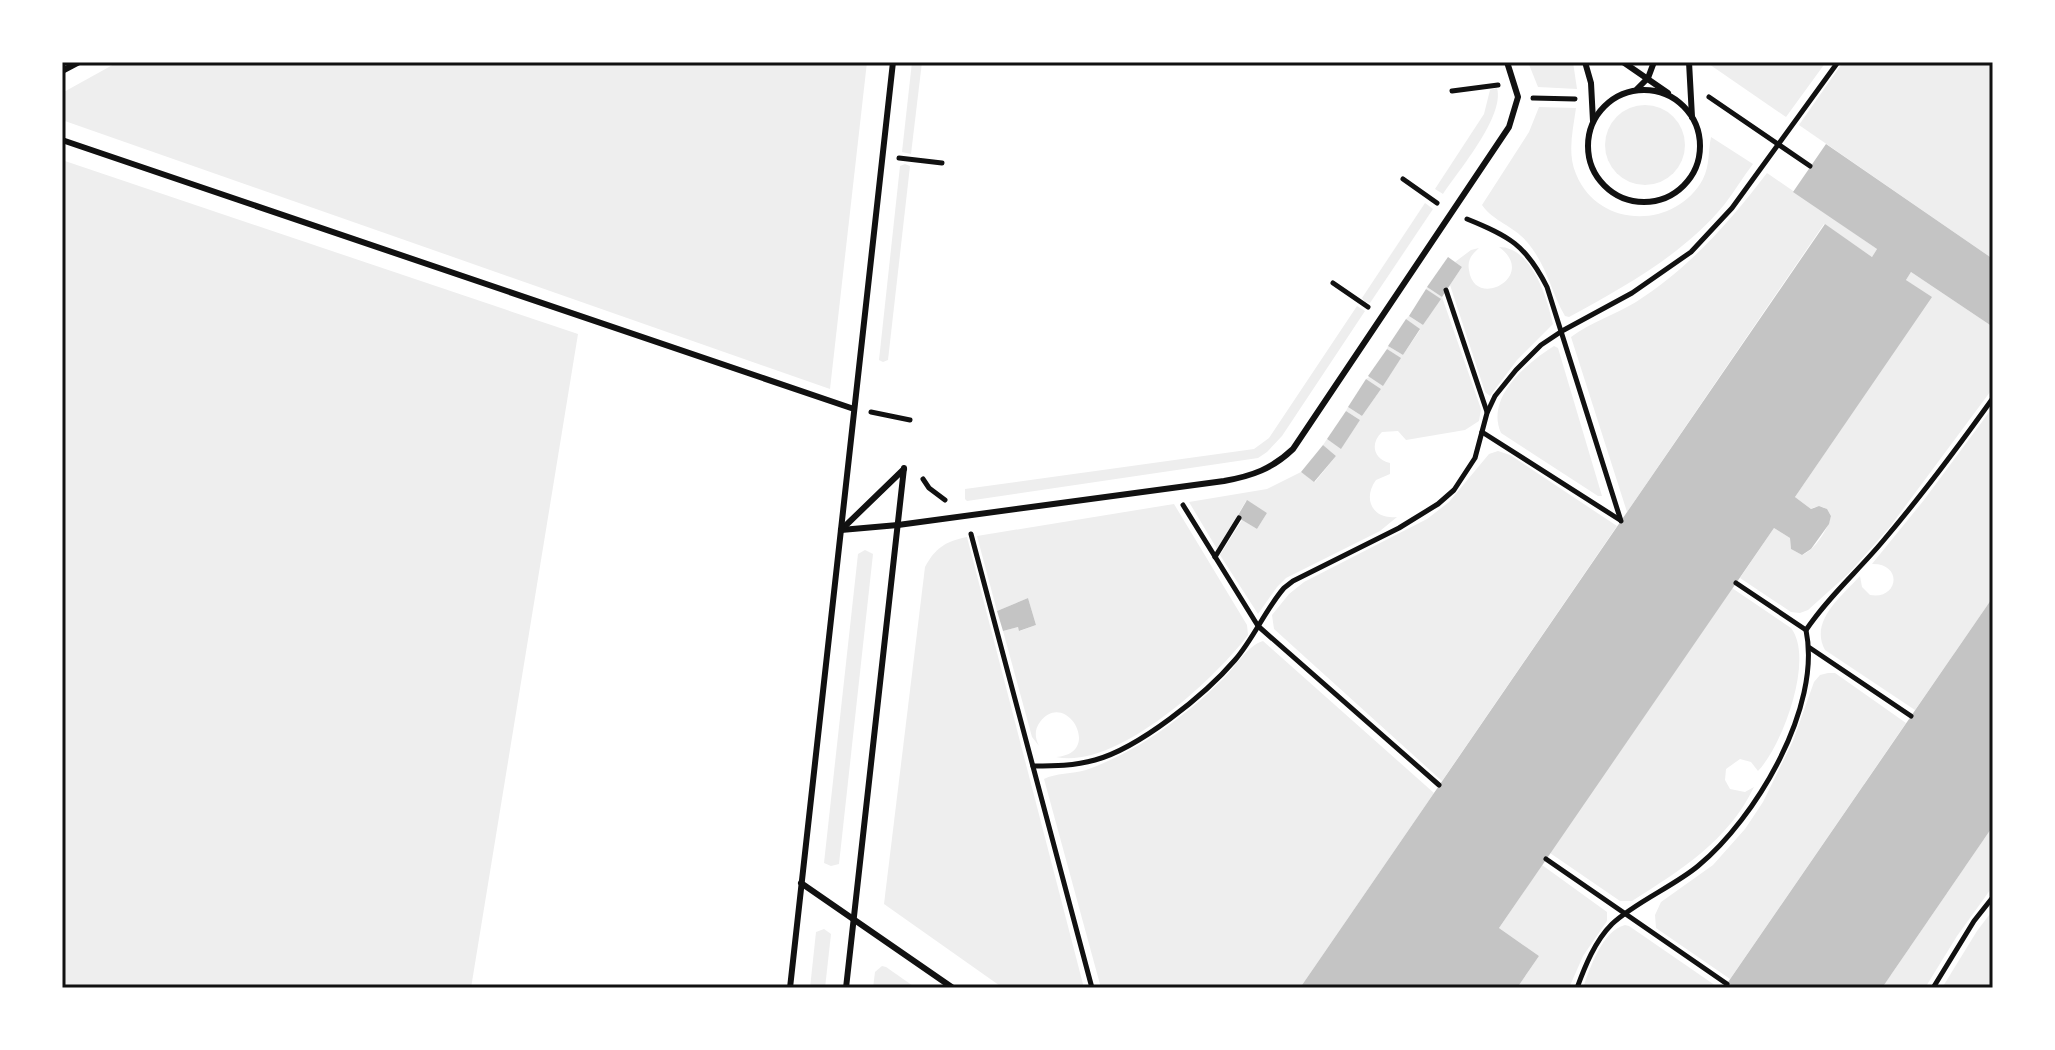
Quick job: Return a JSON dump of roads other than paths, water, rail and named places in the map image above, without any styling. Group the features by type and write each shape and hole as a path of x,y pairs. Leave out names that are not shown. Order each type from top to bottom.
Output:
{"lane":[{"path":"62,71 79,62"},
{"path":"790,988 893,62"},
{"path":"841,530 1245,478 1280,462 1293,449 1509,127 1518,97 1507,62"},
{"path":"1585,62 1593,99 1593,123 1588,140 1589,158 1595,174 1606,188 1621,198 1639,202 1656,201 1673,194 1691,176 1700,151 1699,133 1692,117 1680,103 1623,62"},
{"path":"1633,92 1648,78 1654,62"},
{"path":"1689,62 1692,117"},
{"path":"1593,123 1613,100 1633,92 1647,90 1664,94 1680,103"},
{"path":"62,140 854,409"},
{"path":"841,530 904,468 846,988"},
{"path":"801,883 953,988"}]}
